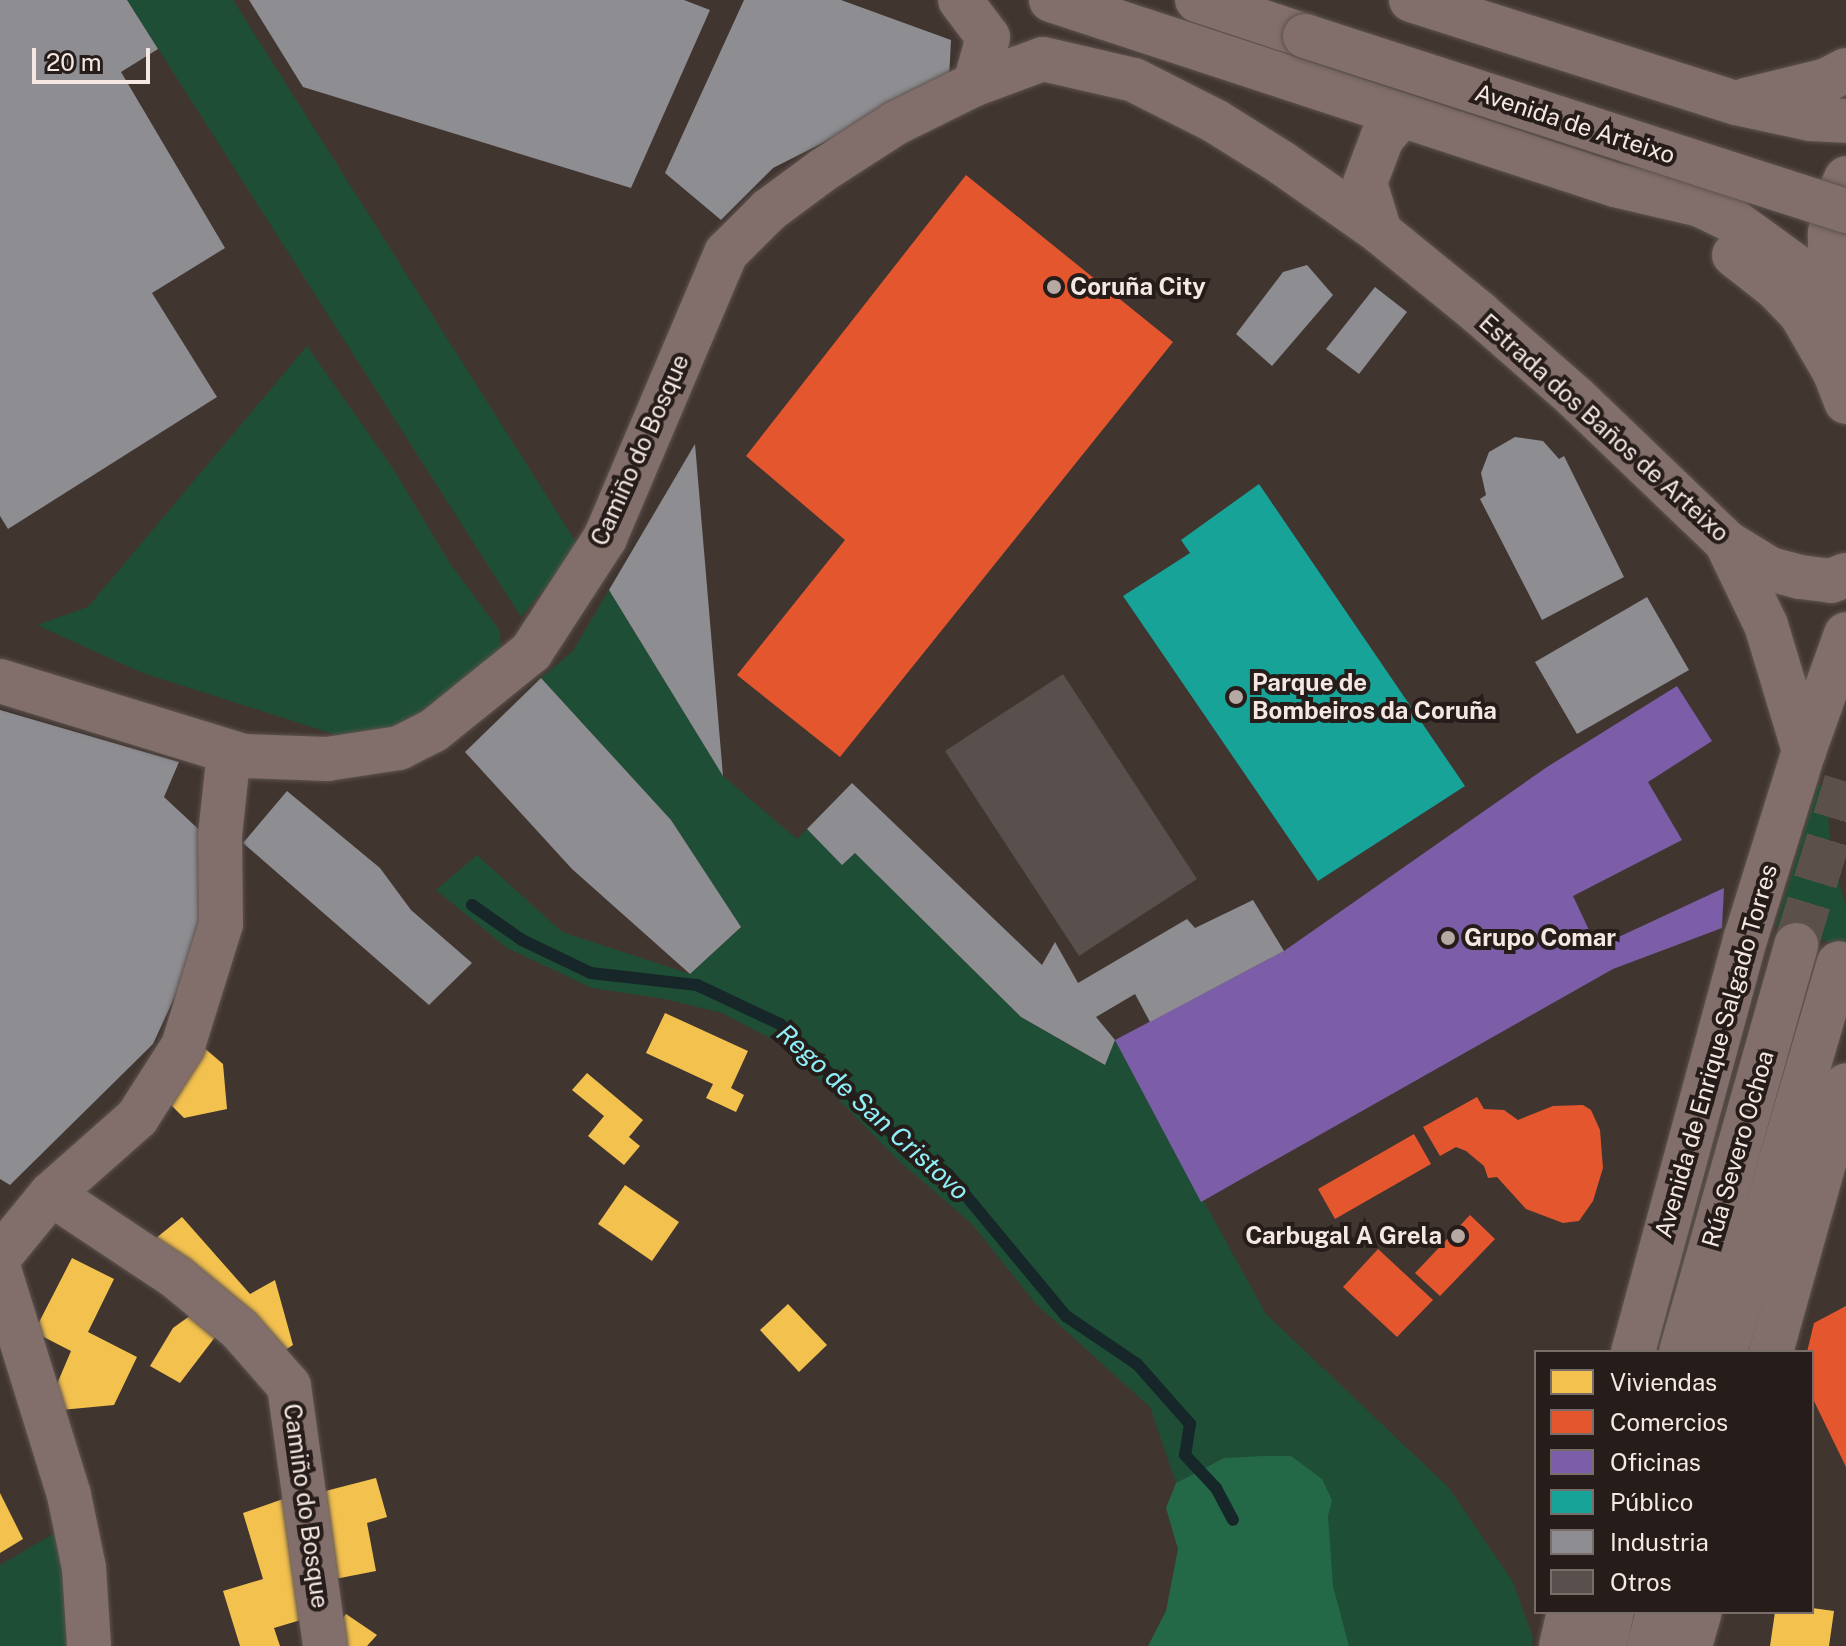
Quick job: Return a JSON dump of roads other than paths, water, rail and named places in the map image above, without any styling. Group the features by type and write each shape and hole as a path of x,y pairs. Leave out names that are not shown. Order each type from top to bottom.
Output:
{"main road":[{"path":"960,0 988,37 975,84"},
{"path":"1051,0 1391,128 1700,205 1735,222 1805,273 1846,326"},
{"path":"1197,0 1299,16"},
{"path":"1411,0 1736,103 1810,119 1846,121"},
{"name":"Avenida de Arteixo","path":"1299,16 1846,185"},
{"name":"Avenida de Arteixo","path":"1299,16 1846,211"},
{"name":"Camiño do Bosque","path":"0,681 244,756 327,759 399,748 433,731 531,652 605,538 726,253 769,210 823,170 896,123 975,84 1043,59"},
{"name":"Estrada dos Baños de Arteixo","path":"1043,59 1134,80 1215,121 1282,163 1380,232 1575,397 1726,542 1770,569 1831,581 1846,575"},
{"path":"1736,103 1827,80 1846,70"},
{"path":"1380,232 1365,183 1391,128"},
{"name":"Estrada dos Baños de Arteixo","path":"1282,163 1320,173 1341,171 1360,160 1391,128"},
{"path":"1846,178 1835,203 1830,234 1831,272 1846,326"},
{"path":"1615,185 1725,247 1776,288 1801,314 1820,343 1846,402"},
{"path":"1726,542 1766,625 1804,751"},
{"name":"Avenida de Enrique Salgado Torres","path":"1634,1350 1709,1064 1804,751 1846,634"},
{"path":"0,1256 51,1194 137,1118 183,1046 221,924 220,835 229,752"},
{"name":"Rúa Severo Ochoa","path":"1682,1350 1796,945"},
{"name":"Rúa Severo Ochoa","path":"1726,1350 1839,963"},
{"path":"1772,1350 1846,1085"},
{"name":"Camiño do Bosque","path":"51,1194 176,1277 240,1330 289,1386 325,1646"},
{"path":"0,1272 69,1495 84,1568 89,1646"},
{"path":"1561,1646 1569,1614"},
{"path":"1604,1646 1612,1614"},
{"path":"1649,1646 1657,1614"},
{"path":"1690,1646 1699,1614"}],"waterway":[{"name":"Rego de San Cristovo","path":"472,905 522,940 591,973 697,985 780,1024 880,1124 948,1174 1066,1316 1137,1364 1190,1424 1185,1455 1216,1488 1233,1520"}],"tunnel":[{"path":"1796,945 1846,781"}],"place":[{"name":"Coruña City","path":"1054,287"},
{"name":"Parque de Bombeiros da Coruña","path":"1236,697"},
{"name":"Grupo Comar","path":"1448,938"},
{"name":"Carbugal A Grela","path":"1458,1236"}]}
